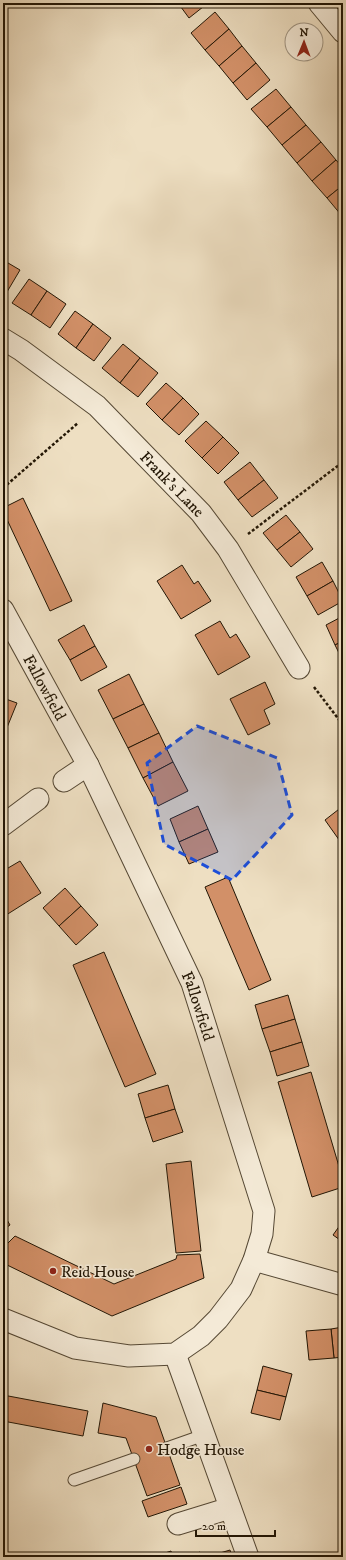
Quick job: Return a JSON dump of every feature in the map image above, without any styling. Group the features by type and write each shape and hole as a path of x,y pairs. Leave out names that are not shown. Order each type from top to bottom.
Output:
{"street":[{"path":"319,3 343,32"},
{"name":"Frank's Lane","path":"3,339 21,350 97,406 201,513 228,549 299,668"},
{"name":"Fallowfield","path":"3,610 88,765 192,983 264,1211 262,1234 254,1260 241,1290 218,1319 201,1336 175,1354"},
{"path":"64,781 88,765"},
{"path":"3,825 38,799"},
{"path":"254,1260 343,1285"},
{"path":"3,1319 75,1348 129,1356 175,1354 248,1557"},
{"path":"178,1524 230,1508"}],"lane":[{"path":"168,1448 204,1436"},
{"path":"74,1480 134,1459"}],"path":[{"path":"3,488 97,406"},
{"path":"228,549 343,462"},
{"path":"299,668 343,725"}],"highlighted area":[{"path":"197,726 277,758 292,815 232,880 164,844 147,763"}],"building":[{"path":"178,3 208,3 189,18"},
{"path":"215,12 229,29 205,50 191,33"},
{"path":"229,29 242,46 219,66 205,50"},
{"path":"242,46 256,63 233,83 219,66"},
{"path":"256,63 270,80 247,100 233,83"},
{"path":"276,89 291,107 267,127 251,109"},
{"path":"291,107 306,125 282,145 267,127"},
{"path":"306,125 321,142 297,163 282,145"},
{"path":"321,142 336,160 312,181 297,163"},
{"path":"336,160 343,168 343,185 327,198 312,181"},
{"path":"343,185 343,216 342,216 327,198"},
{"path":"3,260 20,270 4,297 3,296"},
{"path":"29,279 47,291 31,315 12,303"},
{"path":"47,291 66,304 50,328 31,315"},
{"path":"75,311 93,324 76,348 58,334"},
{"path":"93,324 111,338 94,361 76,348"},
{"path":"123,344 140,358 120,383 102,368"},
{"path":"140,358 158,373 138,397 120,383"},
{"path":"166,383 183,398 162,420 146,404"},
{"path":"183,398 199,414 179,435 162,420"},
{"path":"206,421 223,437 202,458 185,441"},
{"path":"223,437 239,453 218,474 202,458"},
{"path":"250,462 264,480 238,500 224,482"},
{"path":"264,480 278,498 252,517 238,500"},
{"path":"23,498 72,601 50,611 3,511 3,508"},
{"path":"286,515 300,532 277,550 263,533"},
{"path":"300,532 313,549 291,567 277,550"},
{"path":"322,562 333,581 307,596 296,577"},
{"path":"182,565 194,584 198,581 211,601 181,619 157,581"},
{"path":"333,581 343,601 318,615 307,596"},
{"path":"343,616 343,641 335,645 326,625"},
{"path":"220,621 230,638 236,634 250,657 218,675 195,635"},
{"path":"84,625 95,646 70,660 58,640"},
{"path":"343,641 343,661 335,645"},
{"path":"95,646 107,667 81,681 70,660"},
{"path":"129,674 144,704 113,719 98,690"},
{"path":"265,682 275,704 264,710 270,724 248,735 230,699"},
{"path":"3,698 17,703 6,730 3,729"},
{"path":"144,704 159,733 128,748 113,719"},
{"path":"159,733 173,762 143,778 128,748"},
{"path":"173,762 188,791 158,806 143,778"},
{"path":"198,806 208,829 179,842 170,819"},
{"path":"343,806 343,843 342,844 325,820"},
{"path":"208,829 218,852 189,864 179,842"},
{"path":"20,861 41,893 3,917 3,871"},
{"path":"228,877 271,980 249,990 205,887"},
{"path":"65,888 81,906 59,926 43,908"},
{"path":"81,906 98,925 76,945 59,926"},
{"path":"104,952 156,1074 125,1087 73,965"},
{"path":"288,995 295,1019 262,1029 255,1005"},
{"path":"295,1019 302,1042 270,1052 262,1029"},
{"path":"302,1042 309,1066 277,1076 270,1052"},
{"path":"311,1072 343,1180 343,1187 312,1197 278,1082"},
{"path":"168,1085 175,1109 145,1118 138,1094"},
{"path":"175,1109 183,1132 153,1142 145,1118"},
{"path":"191,1161 201,1251 176,1253 166,1164"},
{"path":"3,1213 10,1225 3,1230"},
{"path":"343,1221 343,1242 333,1235"},
{"name":"Reid House","path":"15,1236 114,1284 176,1259 177,1255 200,1254 204,1278 112,1316 3,1263 3,1248"},
{"path":"343,1327 343,1357 334,1358 331,1329"},
{"path":"331,1329 334,1358 309,1360 306,1331"},
{"path":"263,1366 292,1374 286,1397 257,1390"},
{"path":"257,1390 286,1397 280,1420 251,1413"},
{"path":"3,1395 88,1411 83,1436 3,1421"},
{"name":"Hodge House","path":"103,1403 156,1417 180,1485 147,1496 126,1438 98,1433"},
{"path":"181,1487 187,1504 148,1517 142,1501"},
{"path":"230,1550 232,1557 210,1556"},
{"path":"171,1551 173,1557 154,1557 165,1553"},
{"path":"200,1552 202,1557 186,1557 194,1554"}],"place":[{"name":"Reid House","path":"53,1271"},
{"name":"Hodge House","path":"149,1449"}]}
